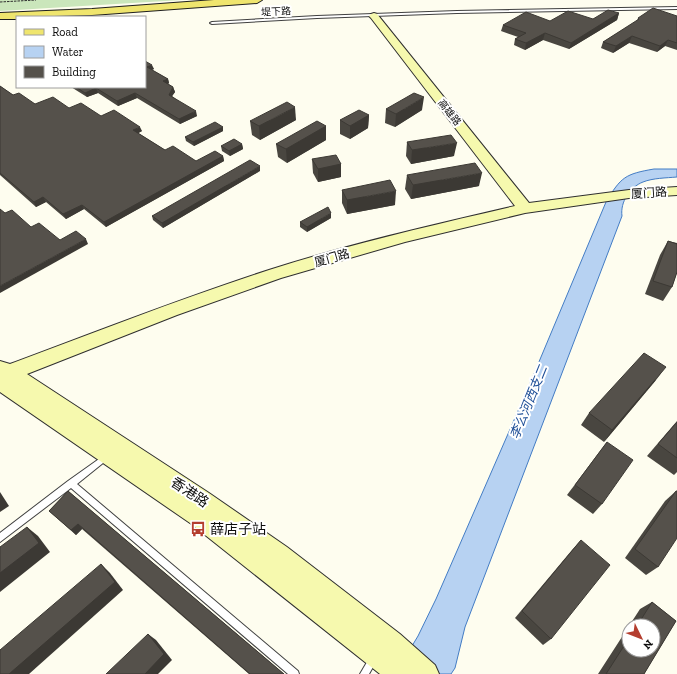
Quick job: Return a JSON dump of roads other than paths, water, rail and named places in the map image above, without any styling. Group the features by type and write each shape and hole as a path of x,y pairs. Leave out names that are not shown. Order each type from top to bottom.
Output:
{"main road":[{"path":"0,15 221,0"},
{"path":"0,15 92,12 257,0"}],"street":[{"name":"高雄路","path":"374,16 525,208"},
{"name":"厦门路","path":"2,374 171,310 275,274 403,237 525,208 629,194 677,191"},
{"name":"香港路","path":"2,374 108,455 198,515 392,661 426,674"},
{"name":"香港路","path":"2,374 207,503 325,591 392,661"}],"lane":[{"name":"堤下路","path":"212,24 283,18 457,12 677,8"},
{"path":"0,538 108,455"},
{"path":"71,484 295,674"},
{"path":"364,674 392,661"}],"water":[{"name":"李公河西支二","path":"654,169 677,169 677,177 655,179 638,184 630,191 624,200 622,216 465,627 455,668 451,674 395,674 418,636 436,599 528,388 606,202 616,187 625,178 636,173"}],"place":[{"name":"薛店子站","path":"198,529"}]}
